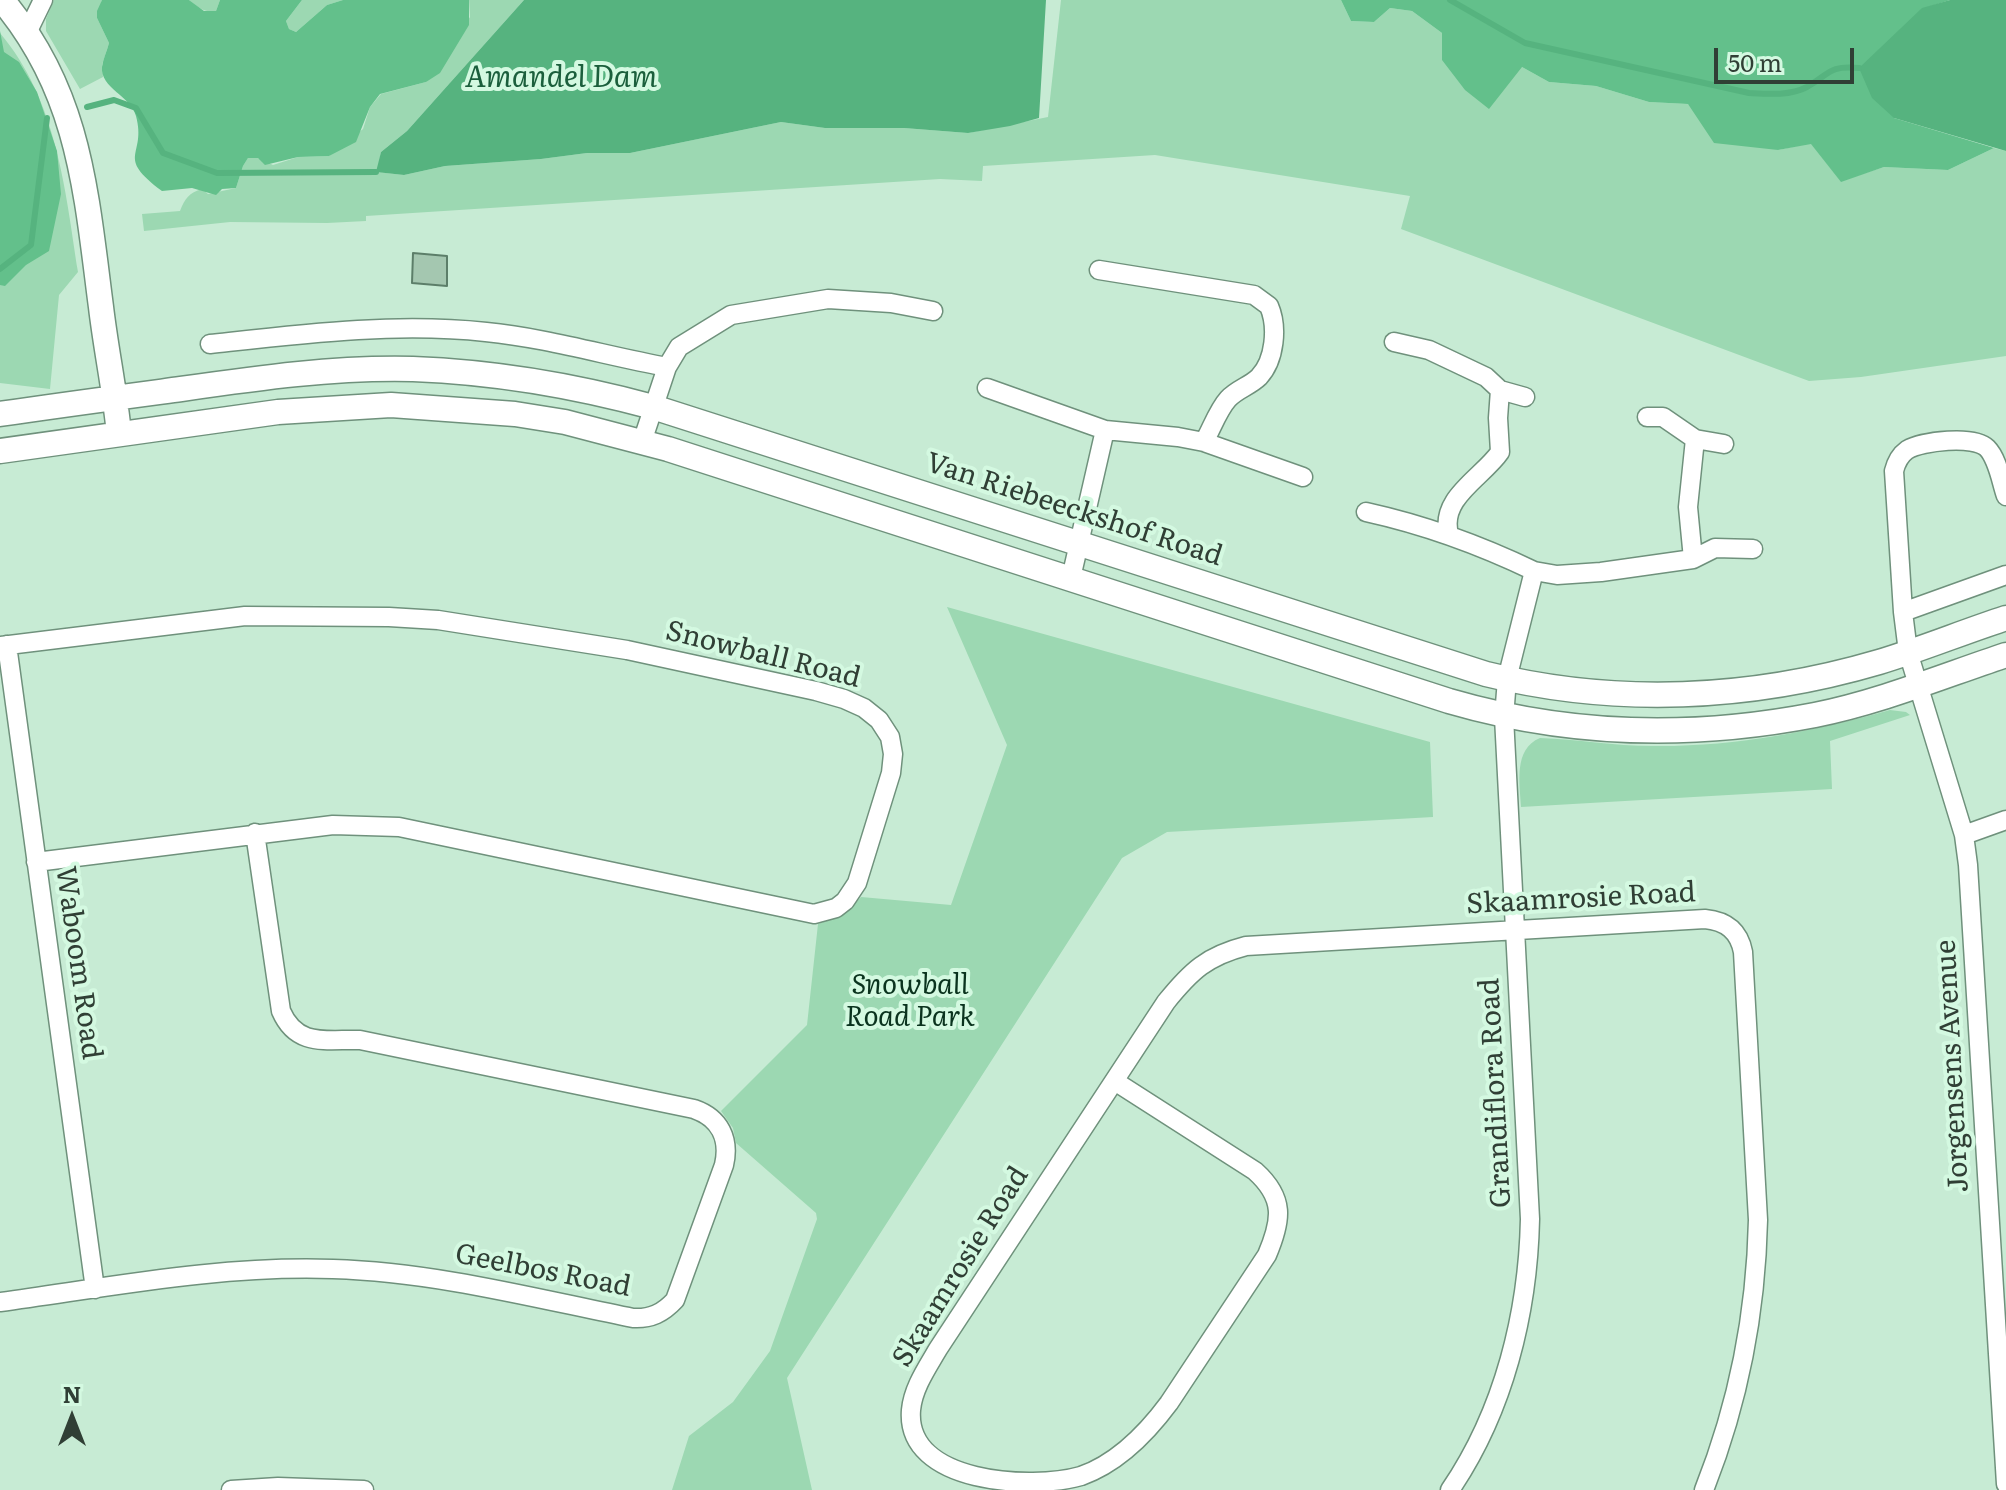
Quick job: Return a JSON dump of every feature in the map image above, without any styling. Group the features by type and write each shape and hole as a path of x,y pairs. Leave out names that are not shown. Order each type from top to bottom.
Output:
{"street":[{"path":"2,0 46,63 73,129 119,434"},
{"path":"27,33 43,0"},
{"path":"1099,270 1254,295 1269,306 1275,328 1263,371 1257,379 1230,397 1204,442"},
{"path":"642,442 667,367 679,347 731,315 828,299 891,303 933,311"},
{"path":"210,344 329,333 469,330 667,367"},
{"path":"1394,342 1429,350 1486,377 1500,390 1525,397"},
{"name":"Van Riebeeckshof Road","path":"0,414 290,375 413,369 524,380 617,397 653,407 1507,679 1607,694 1694,696 1795,682 1908,652 2006,618"},
{"path":"987,388 1105,430 1204,442 1303,477"},
{"path":"1449,534 1447,517 1463,489 1500,452 1500,390"},
{"path":"0,451 300,410 391,405 515,414 565,422 642,442 1504,717 1623,731 1706,730 1817,715 2006,655"},
{"path":"1647,417 1663,417 1695,439 1724,444"},
{"path":"1071,578 1105,430"},
{"path":"1693,559 1688,507 1695,439"},
{"name":"Jorgensens Avenue","path":"2006,496 1991,453 1976,441 1919,446 1905,452 1894,471 1908,652 1964,835 1972,912 2006,1484"},
{"path":"1366,512 1418,523 1534,571 1557,575 1693,559 1715,548 1753,549"},
{"name":"Grandiflora Road","path":"1450,1490 1496,1400 1510,1361 1526,1288 1530,1219 1504,717 1507,679 1534,571"},
{"path":"1903,612 2006,575"},
{"name":"Snowball Road","path":"3,646 245,616 438,620 591,643 816,691 864,708 879,720 890,737 893,754 891,773 857,883 836,908 814,914 399,827 333,825 36,862"},
{"name":"Waboom Road","path":"3,646 95,1289"},
{"path":"1964,835 2006,820"},
{"name":"Geelbos Road","path":"0,1302 250,1270 344,1269 438,1279 643,1318 663,1311 675,1300 727,1154 723,1133 712,1117 694,1109 360,1040 320,1040 295,1033 286,1025 281,1011 255,833"},
{"name":"Skaamrosie Road","path":"1116,1082 1269,1183 1277,1200 1279,1219 1275,1236 1267,1255 1169,1403 1133,1445 1081,1476 1048,1483 988,1481 958,1472 922,1446 913,1429 911,1412 914,1395 946,1337 1166,1002 1183,980 1202,963 1220,952 1246,946 1705,919 1724,923 1732,929 1741,944 1757,1207 1757,1259 1742,1374 1728,1425 1704,1490"},
{"path":"231,1490 293,1487 364,1490"}],"green space":[{"path":"54,0 102,0 97,18 109,43 102,65 103,77 80,89 46,31 46,19"},
{"path":"189,0 220,0 216,11 208,11"},
{"path":"302,0 343,0 327,5 296,32 289,29 286,21"},
{"path":"469,0 524,0 407,131 381,152 377,172 404,175 445,166 587,153 630,153 781,122 825,128 904,128 968,133 1048,117 1061,0 1341,0 1351,21 1374,22 1390,8 1412,11 1442,33 1442,60 1522,67 1549,82 1596,86 1649,102 1688,104 1778,150 1811,143 1841,181 1884,167 1948,170 1994,148 2006,151 2006,356 1861,377 1809,381 1401,229 1410,196 1155,155 983,166 982,181 940,179 366,216 366,221 230,222 144,231 142,214 180,211 188,197 202,189 208,194 236,188 248,158 258,158 273,165 298,157 329,156 363,129 370,107 381,94 426,82 470,17"},
{"path":"0,33 34,87 56,146 78,272 59,295 50,389 0,383"},
{"name":"Snowball Road Park","path":"947,607 1430,742 1433,817 1167,832 1122,858 787,1378 812,1490 672,1490 689,1436 733,1402 770,1351 817,1219 816,1213 736,1143 733,1128 721,1111 807,1025 818,924 843,915 861,897 951,905 1007,745"},
{"path":"1890,710 1910,715 1830,741 1832,789 1521,807 1519,778 1522,759 1531,743 1540,738 1638,746 1712,744 1801,731"}],"shaded area":[{"path":"102,0 189,0 204,11 216,11 220,0 302,0 286,21 289,29 296,32 327,5 343,0 469,0 469,25 440,73 426,82 380,94 370,107 356,142 329,156 298,157 265,165 258,158 248,158 236,188 222,189 216,195 192,188 162,191 139,170 135,155 138,140 136,116 103,74 109,43 97,18"},
{"path":"1341,0 1950,0 1922,9 1894,118 1994,148 1948,170 1884,167 1841,182 1811,144 1778,150 1714,143 1688,104 1649,102 1596,86 1549,82 1522,67 1489,109 1465,90 1442,60 1442,33 1412,11 1390,8 1374,22 1351,21"},
{"path":"0,31 4,52 19,62 37,92 57,151 61,194 49,251 26,265 5,286 0,285"}],"water":[{"name":"Amandel Dam","path":"524,0 1046,0 1039,118 968,133 904,128 825,128 781,122 630,153 587,153 445,166 404,175 376,172 381,152 407,131"},
{"path":"1950,0 2006,0 2006,151 1894,118 1872,98 1859,68 1922,8"}],"building":[{"path":"413,253 447,256 447,286 412,283"}],"waterway":[{"path":"1450,0 1525,43 1749,93 1793,92 1835,69 1859,68"},
{"path":"87,107 114,100 136,108 163,153 217,173 376,172"},
{"path":"0,269 31,245 47,118"}]}
